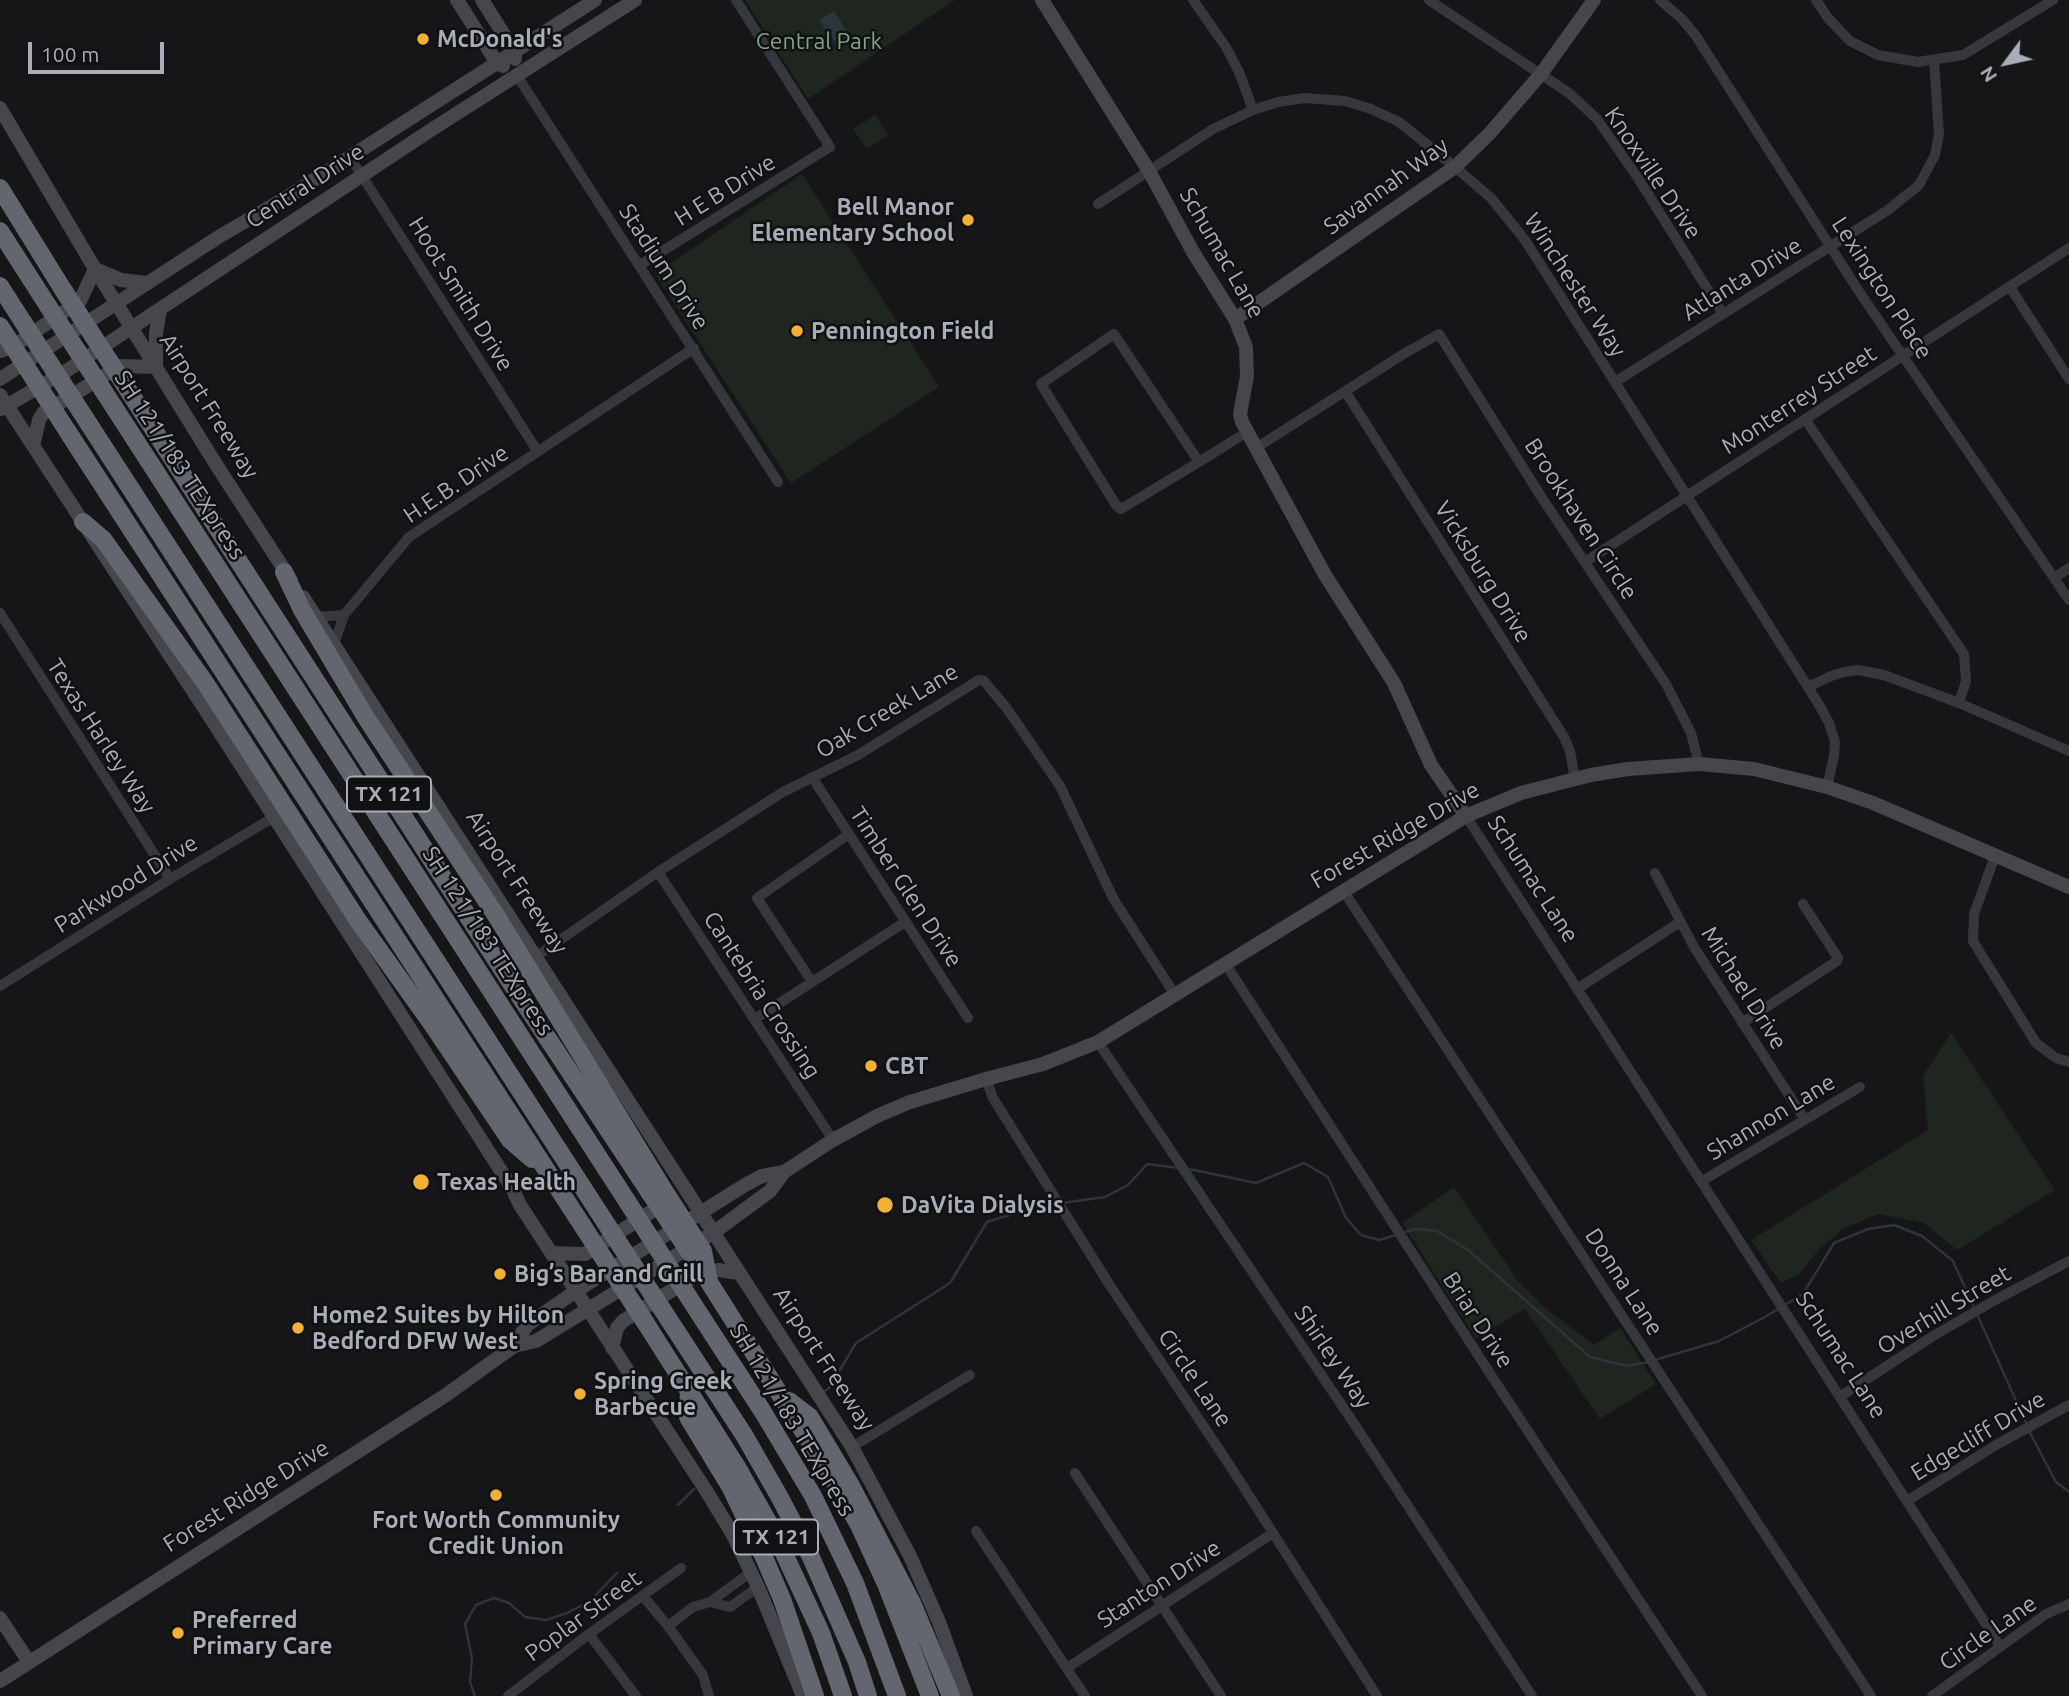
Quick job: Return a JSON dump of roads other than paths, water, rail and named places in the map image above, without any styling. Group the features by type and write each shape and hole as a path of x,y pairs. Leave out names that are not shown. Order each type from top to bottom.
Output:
{"highway":[{"name":"TX 121","path":"0,188 505,974 655,1188 712,1287 859,1525 886,1584 930,1696"},
{"name":"SH 121/183 TEXpress","path":"0,231 763,1412 813,1496 855,1583 897,1696"},
{"path":"0,286 744,1435 810,1555 857,1662 868,1696"},
{"name":"TX 121","path":"0,326 737,1467 781,1546 821,1633 844,1696"},
{"path":"83,522 103,538 206,684 327,875 510,1140 548,1172"},
{"path":"284,572 302,610 365,716 530,970 655,1188"},
{"path":"689,1392 688,1417 731,1488 763,1555 782,1599 815,1696"},
{"path":"781,1395 810,1417 850,1484 912,1602 951,1696"}],"main road":[{"path":"457,0 497,63 516,74"},
{"path":"482,0 515,52 516,74"},
{"name":"Central Drive","path":"0,379 220,236 350,157 595,0"},
{"name":"Central Drive","path":"2,404 132,328 516,74 635,0"},
{"name":"Schumac Lane","path":"1042,0 1149,171 1193,252 1235,319 1246,347 1247,376 1240,414 1247,432 1325,575 1394,683 1431,765 1466,816"},
{"name":"Savannah Way","path":"1235,319 1455,167 1490,133 1541,74 1594,0"},
{"name":"Airport Freeway","path":"0,108 95,269 284,572 317,617 852,1447 911,1556 966,1696"},
{"path":"310,182 323,202"},
{"path":"0,351 12,347 80,301 95,269 121,280 147,284"},
{"path":"33,446 43,413 120,366 156,367 156,333 160,310"},
{"path":"2,404 83,522 707,1492 751,1572 803,1696"},
{"name":"Forest Ridge Drive","path":"514,1346 536,1341 713,1233 770,1191 784,1172 878,1115 986,1079 1043,1064 1098,1042 1466,816 1521,793 1628,769 1699,764 1754,769 1827,787 1873,803 2069,887"},
{"name":"Forest Ridge Drive","path":"0,1681 437,1401 514,1346 527,1325 576,1291 762,1176 784,1172"},
{"path":"552,1253 585,1254 667,1203 679,1180"},
{"path":"612,1348 617,1328 623,1321 696,1275 718,1270 739,1273"},
{"path":"0,1618 29,1662"}],"street":[{"name":"H E B Drive","path":"640,265 830,147 736,0"},
{"path":"1193,0 1226,47 1239,72 1253,110"},
{"name":"Knoxville Drive","path":"1429,0 1569,93 1597,119 1638,178 1723,314"},
{"name":"Lexington Place","path":"1660,0 1682,19 1696,36 1830,246 2069,600"},
{"path":"1816,0 1828,18 1850,41 1864,49 1904,61 1963,55 2053,0"},
{"name":"Atlanta Drive","path":"1615,382 1910,194 1926,175 1935,155 1939,134 1934,60"},
{"name":"Stadium Drive","path":"516,74 778,482"},
{"name":"Winchester Way","path":"1098,204 1213,129 1253,110 1278,102 1305,98 1345,101 1399,122 1491,198 1506,215 1615,382 1829,723 1835,742 1827,787"},
{"name":"Hoot Smith Drive","path":"350,157 538,452"},
{"name":"Monterrey Street","path":"1585,562 2069,248"},
{"path":"2010,286 2069,379"},
{"path":"1199,462 1114,334 1042,381 1042,388 1121,509 1199,462 1247,432"},
{"name":"Brookhaven Circle","path":"1345,391 1436,335 1442,338 1666,684 1687,724 1699,764"},
{"path":"538,452 694,348"},
{"path":"1256,448 1345,391"},
{"name":"Vicksburg Drive","path":"1345,391 1564,737 1570,751 1575,779"},
{"path":"1805,419 1964,654 1966,681 1959,704"},
{"name":"H.E.B. Drive","path":"334,644 344,615 409,537 538,452"},
{"path":"2054,578 2069,568"},
{"name":"Texas Harley Way","path":"0,614 170,878"},
{"path":"317,617 344,615"},
{"path":"1808,687 1831,676 1858,670 1884,675 2069,751"},
{"name":"Oak Creek Lane","path":"537,956 659,872 783,792 858,755 971,682 979,680 984,681 1008,710 1060,786 1113,898 1175,996"},
{"name":"Timber Glen Drive","path":"812,777 968,1018"},
{"name":"Schumac Lane","path":"1466,816 2000,1646"},
{"name":"Parkwood Drive","path":"0,986 170,878 274,817"},
{"path":"812,982 757,898 849,834"},
{"path":"1995,856 1974,914 1973,941 2036,1043 2056,1058 2069,1062"},
{"name":"Cantebria Crossing","path":"659,872 833,1140"},
{"name":"Michael Drive","path":"1655,873 1680,922 1805,1120"},
{"name":"Donna Lane","path":"1343,890 1871,1696"},
{"path":"1742,1023 1837,961 1838,958 1802,904"},
{"path":"755,1019 905,922"},
{"path":"1577,989 1680,922"},
{"name":"Briar Drive","path":"1225,963 1702,1696"},
{"name":"Shirley Way","path":"1098,1042 1532,1696"},
{"name":"Circle Lane","path":"986,1079 993,1098 1055,1198 1377,1696"},
{"name":"Shannon Lane","path":"1702,1181 1860,1087"},
{"name":"Overhill Street","path":"1841,1396 1975,1311 2069,1261"},
{"path":"852,1447 970,1375"},
{"name":"Edgecliff Drive","path":"1907,1501 2027,1427 2069,1405"},
{"path":"1075,1473 1221,1696"},
{"path":"976,1531 1085,1696"},
{"name":"Stanton Drive","path":"1067,1668 1273,1532"},
{"name":"Poplar Street","path":"508,1696 681,1568"},
{"path":"668,1626 693,1607 710,1602 751,1572"},
{"path":"710,1602 730,1607 758,1587"},
{"path":"643,1596 703,1675 709,1696"},
{"name":"Circle Lane","path":"1932,1696 2046,1614 2069,1604"},
{"path":"589,1634 636,1696"}],"waterway":[{"path":"1189,1169 1256,1183 1304,1163 1328,1177 1346,1218 1361,1235 1379,1240 1396,1235"},
{"path":"1062,1203 1105,1197 1128,1185 1147,1164 1179,1168"},
{"path":"825,1391 856,1343 950,1283 987,1222 1039,1206 1055,1204"},
{"path":"1655,1360 1719,1341 1765,1317 1803,1294 1834,1243 1868,1229 1894,1225 1922,1236 1953,1261 2027,1425"},
{"path":"1402,1233 1415,1229 1437,1231 1468,1250 1590,1357 1627,1366 1649,1362"},
{"path":"2029,1431 2056,1482 2069,1492"},
{"path":"678,1505 694,1489"},
{"path":"475,1696 470,1682 472,1658 465,1624 476,1605 494,1598 509,1603 525,1617 546,1620 590,1601 617,1573"}],"place":[{"name":"McDonald's","path":"423,39"},
{"name":"Bell Manor Elementary School","path":"968,220"},
{"name":"Pennington Field","path":"797,331"},
{"name":"CBT","path":"871,1066"},
{"name":"Texas Health","path":"421,1182"},
{"name":"DaVita Dialysis","path":"885,1205"},
{"name":"Big’s Bar and Grill","path":"500,1274"},
{"name":"Home2 Suites by Hilton Bedford DFW West","path":"298,1328"},
{"name":"Spring Creek Barbecue","path":"580,1394"},
{"name":"Fort Worth Community Credit Union","path":"496,1495"},
{"name":"Preferred Primary Care","path":"178,1633"}],"park label":[{"name":"Central Park","path":"819,41"}]}
